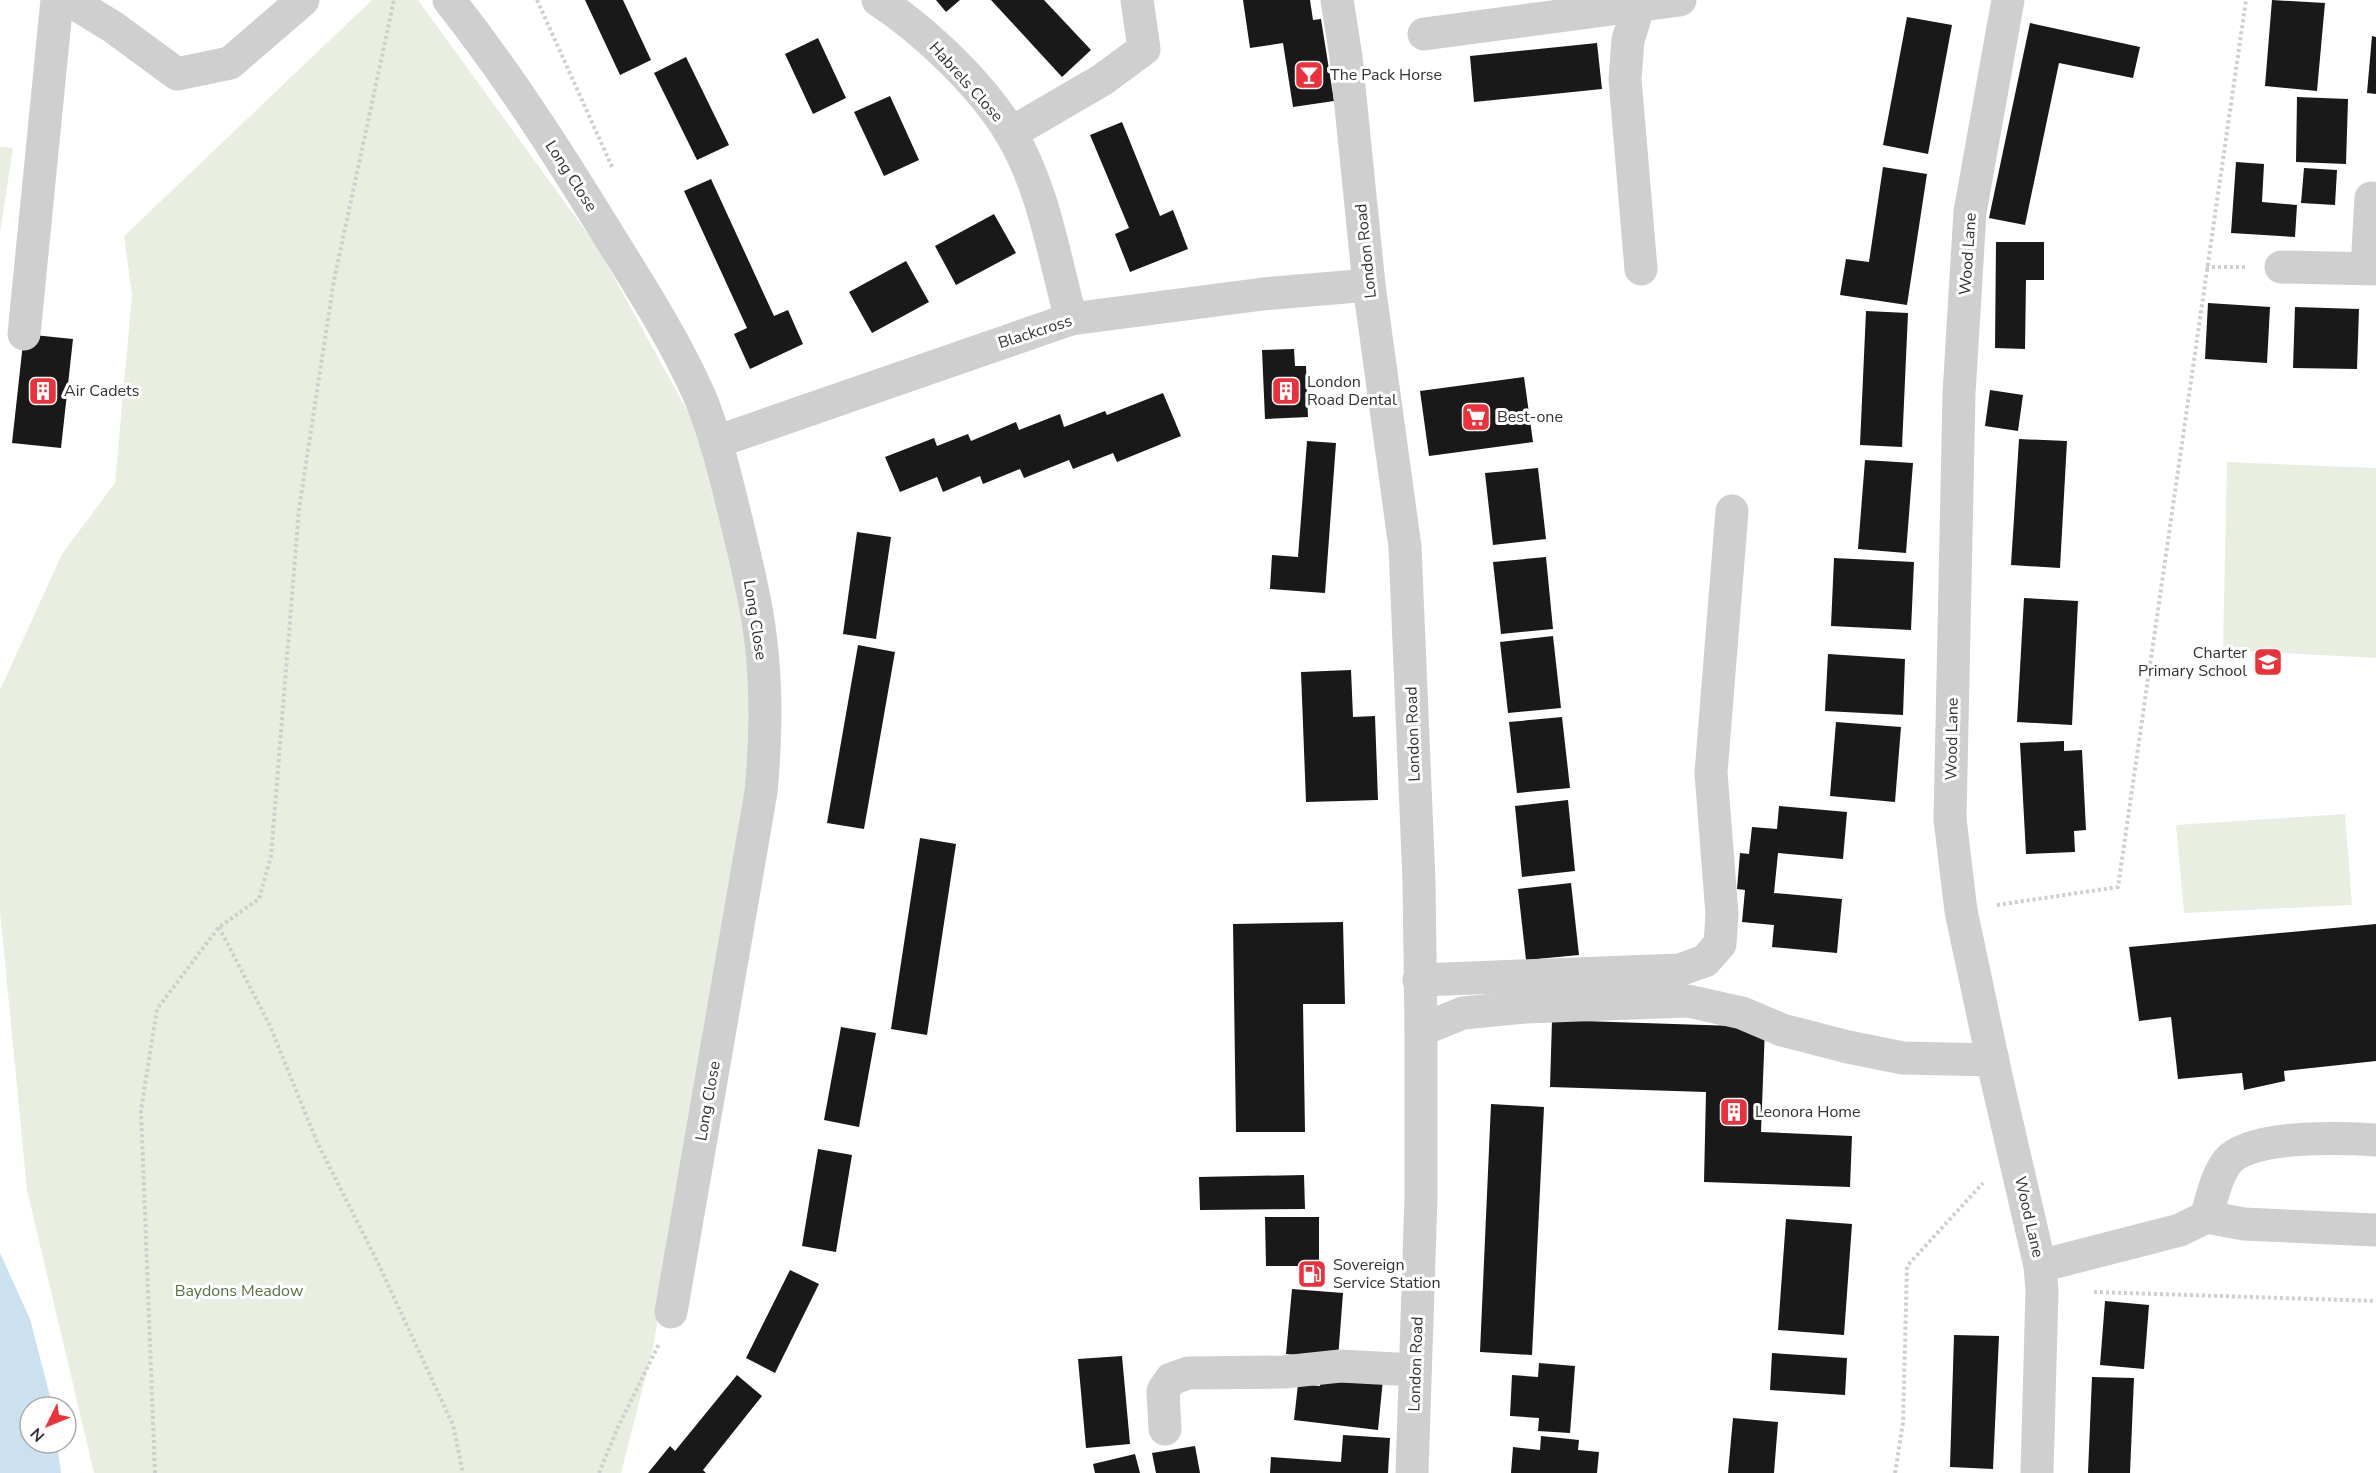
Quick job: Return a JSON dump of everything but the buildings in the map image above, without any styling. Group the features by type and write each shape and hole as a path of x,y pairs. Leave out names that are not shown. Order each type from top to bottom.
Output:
{"street":[{"path":"24,334 57,0"},
{"path":"69,0 113,27 177,74 230,63 303,0"},
{"name":"Long Close","path":"449,0 532,116 651,304 700,398 716,442 760,633 765,754 747,884 671,1312"},
{"name":"Habrels Close","path":"878,0 911,24 939,51 990,104 1011,133 1045,215 1071,319"},
{"path":"1011,133 1102,80 1144,49 1137,0"},
{"name":"London Road","path":"1337,0 1346,57 1369,285 1405,547 1419,881 1421,1030 1421,1197 1412,1473"},
{"path":"1424,34 1680,0"},
{"name":"Wood Lane","path":"2008,0 1970,212 1959,394 1950,819 1961,911 2041,1278 2037,1473"},
{"path":"1639,5 1628,40 1624,79 1641,269"},
{"path":"2281,267 2372,269 2371,198"},
{"name":"Blackcross","path":"716,442 1071,319 1263,294 1369,285"},
{"path":"1419,980 1679,970 1705,961 1720,944 1722,914 1711,774 1732,511"},
{"path":"1421,1030 1463,1013 1525,1007 1688,1001 1742,1013 1782,1030 1903,1058 1993,1060"},
{"path":"2206,1217 2222,1172 2235,1154 2245,1149 2264,1144 2312,1140 2376,1140"},
{"path":"2041,1278 2180,1230 2206,1217 2244,1224 2376,1230"},
{"path":"1165,1429 1162,1391 1171,1379 1188,1373 1284,1372 1340,1366 1415,1370"}],"path":[{"path":"155,1473 141,1112 157,1009 219,927 259,899 271,856 298,509 334,280 394,0"},
{"path":"537,0 618,180"},
{"path":"1961,911 2118,887 2246,0"},
{"path":"219,927 270,1026 317,1142 379,1265 453,1425 463,1473"},
{"path":"1895,1473 1903,1423 1907,1266 1989,1177 2018,1170"},
{"path":"2041,1278 2376,1301"},
{"path":"599,1473 617,1429 650,1366 671,1312"}],"green space":[{"name":"Baydons Meadow","path":"372,0 418,0 598,248 700,434 749,640 757,736 740,848 653,1348 621,1473 94,1473 78,1405 78,1395 76,1395 27,1190 0,911 0,690 62,554 115,483 132,295 124,236"},
{"path":"0,147 13,148 0,233"},
{"path":"2227,462 2376,468 2376,658 2223,650"},
{"path":"2345,814 2352,905 2184,913 2176,825"}],"water":[{"path":"0,1253 30,1319 50,1395 18,1395 18,1455 59,1455 61,1473 0,1473"}],"place":[{"name":"The Pack Horse","path":"1309,75"},
{"name":"Air Cadets","path":"43,391"},
{"name":"London Road Dental","path":"1286,391"},
{"name":"Best-one","path":"1476,417"},
{"name":"Charter Primary School","path":"2268,662"},
{"name":"Leonora Home","path":"1734,1112"},
{"name":"Sovereign Service Station","path":"1312,1274"}]}
